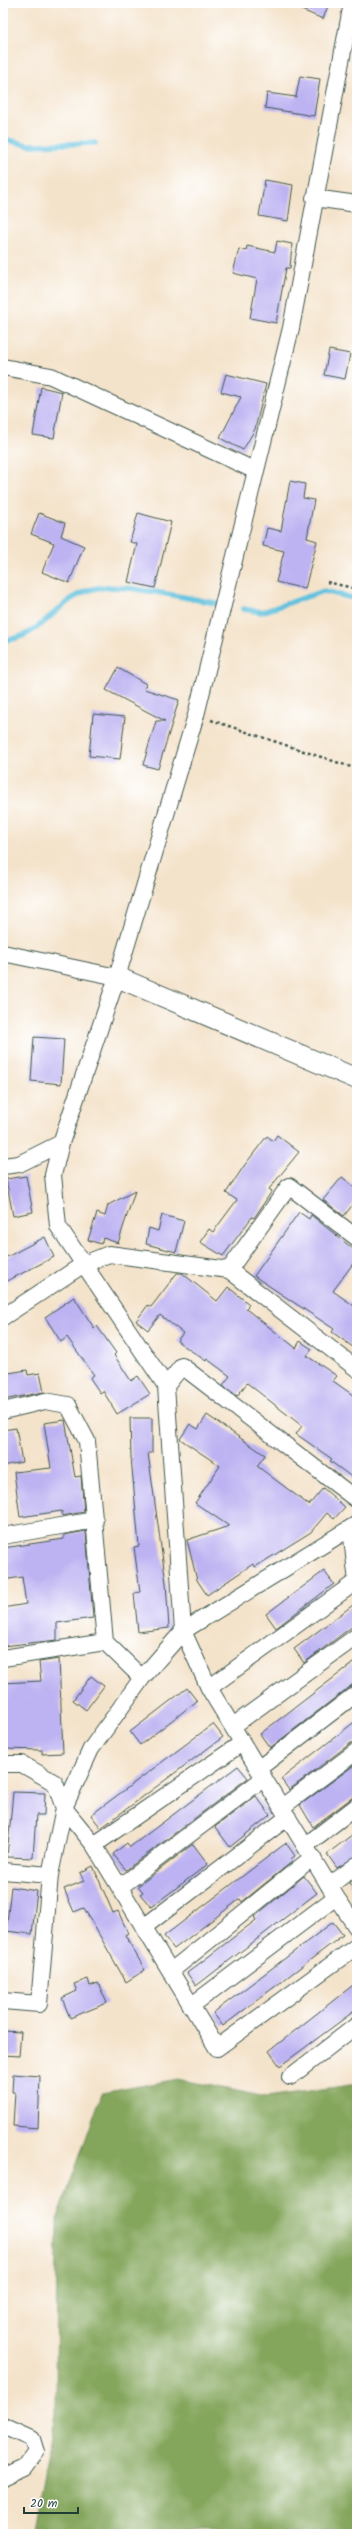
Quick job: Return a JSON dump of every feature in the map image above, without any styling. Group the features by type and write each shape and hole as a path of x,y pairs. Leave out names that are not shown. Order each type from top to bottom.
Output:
{"street":[{"path":"353,8 314,198 291,328 196,715 117,977 61,1142 53,1176 58,1226 166,1386 183,1631 209,1688 333,1892 356,1925"},
{"path":"314,198 357,204"},
{"path":"3,367 51,376 256,471"},
{"path":"3,953 117,977 357,1079"},
{"path":"3,1166 20,1164 61,1142"},
{"path":"229,1270 289,1186 357,1238"},
{"path":"3,1318 84,1264 109,1254 229,1270 357,1369"},
{"path":"166,1386 182,1366 357,1500"},
{"path":"3,1410 45,1401 68,1405 87,1441 105,1642 142,1678"},
{"path":"3,1536 95,1520"},
{"path":"3,2001 39,2004 50,1875 64,1808 91,1749 142,1678 183,1631 354,1527 357,1581 209,1688"},
{"path":"233,1726 357,1636"},
{"path":"3,1658 105,1642"},
{"path":"120,1887 357,1693"},
{"path":"94,1845 242,1743"},
{"path":"144,1927 357,1751"},
{"path":"3,1764 22,1764 55,1783 64,1808 94,1845 218,2048 357,1946"},
{"path":"171,1971 309,1851 357,1806"},
{"path":"191,2006 333,1892 357,1864"},
{"path":"3,1871 50,1875"},
{"path":"290,2077 357,2025"},
{"path":"3,2426 32,2439 36,2452 25,2467 3,2477"}],"path":[{"path":"327,582 357,589"},
{"path":"196,715 357,769"}],"green space":[{"path":"178,2079 266,2097 357,2084 357,2534 34,2534 56,2414 57,2220 102,2093"}],"building":[{"path":"285,3 329,3 323,19"},
{"path":"300,76 320,79 314,116 265,108 267,93 296,97"},
{"path":"265,180 293,185 288,221 259,216"},
{"path":"277,241 292,244 290,268 286,268 276,323 250,318 257,279 233,273 239,249 246,251 247,246 275,252"},
{"path":"329,350 350,354 345,379 324,375"},
{"path":"226,374 266,384 255,429 243,450 220,438 241,397 221,392"},
{"path":"41,387 62,392 54,438 33,435"},
{"path":"290,481 305,484 303,498 314,500 307,538 317,541 305,589 276,582 284,551 263,546 267,528 281,531"},
{"path":"39,513 65,523 61,536 84,546 69,583 42,572 54,543 31,534"},
{"path":"138,513 171,522 155,588 128,582 137,544 130,542"},
{"path":"118,668 146,684 144,689 179,700 158,769 143,765 156,721 165,721 106,690"},
{"path":"93,714 125,717 120,759 89,756"},
{"path":"34,1037 64,1039 61,1084 31,1081"},
{"path":"277,1135 299,1152 269,1189 272,1191 254,1218 252,1217 223,1256 200,1242 209,1229 213,1232 237,1200 226,1193 244,1166 267,1136 273,1141"},
{"path":"26,1176 33,1212 13,1216 6,1179"},
{"path":"342,1177 357,1189 357,1199 344,1216 323,1200"},
{"path":"135,1191 118,1243 103,1238 101,1244 88,1240 97,1213 105,1216 108,1205"},
{"path":"299,1212 309,1219 311,1215 357,1252 357,1258 333,1291 357,1308 357,1350 332,1332 334,1329 254,1276"},
{"path":"162,1215 184,1221 176,1252 146,1244 149,1228 158,1231"},
{"path":"45,1237 54,1257 3,1283 3,1259"},
{"path":"177,1273 182,1273 217,1301 228,1287 249,1304 246,1309 296,1348 300,1341 312,1349 307,1356 337,1376 333,1381 357,1398 357,1481 330,1461 332,1459 296,1434 302,1426 247,1383 237,1396 223,1385 230,1376 207,1359 206,1361 177,1341 183,1333 160,1315 148,1330 136,1321 148,1305 151,1307"},
{"path":"74,1297 94,1328 97,1326 116,1353 114,1355 131,1381 138,1376 150,1394 117,1414 103,1391 100,1393 90,1378 94,1375 67,1337 61,1342 45,1317"},
{"path":"27,1370 28,1375 40,1373 44,1392 3,1400 3,1374"},
{"path":"207,1415 265,1455 257,1466 309,1505 323,1488 345,1507 334,1519 327,1513 311,1532 255,1567 253,1564 207,1595 197,1580 187,1540 229,1526 195,1503 220,1466 180,1439 190,1424 198,1429"},
{"path":"130,1418 152,1418 152,1453 148,1453 166,1583 169,1628 138,1632 134,1593 140,1592 134,1547 139,1546 131,1457"},
{"path":"65,1420 75,1477 81,1476 84,1512 62,1516 62,1511 20,1517 14,1472 51,1468 44,1423"},
{"path":"16,1428 22,1462 3,1466 3,1430"},
{"path":"86,1531 93,1618 57,1623 57,1640 3,1646 3,1608 26,1604 22,1577 3,1580 3,1548 64,1539 64,1535"},
{"path":"324,1571 334,1584 276,1628 266,1614"},
{"path":"357,1602 357,1623 304,1663 294,1649"},
{"path":"59,1659 63,1753 42,1754 42,1750 3,1749 3,1683 41,1681 39,1662"},
{"path":"357,1660 357,1681 270,1748 260,1734"},
{"path":"91,1676 104,1686 86,1710 73,1700"},
{"path":"187,1688 197,1701 140,1745 130,1732"},
{"path":"357,1720 357,1742 351,1743 289,1790 281,1779"},
{"path":"213,1724 223,1737 101,1828 91,1815"},
{"path":"357,1763 357,1794 313,1827 300,1805"},
{"path":"238,1766 248,1778 126,1870 113,1854 127,1843 130,1847"},
{"path":"13,1792 45,1793 44,1815 36,1815 33,1858 7,1857"},
{"path":"256,1796 270,1815 230,1847 215,1827"},
{"path":"357,1831 357,1856 337,1868 327,1854"},
{"path":"286,1843 295,1856 291,1859 293,1861 242,1902 240,1899 174,1949 164,1936"},
{"path":"193,1844 208,1864 151,1907 140,1894 143,1892 138,1886"},
{"path":"93,1866 113,1913 118,1911 128,1933 125,1935 145,1970 126,1982 84,1908 74,1912 64,1889 84,1881 80,1873"},
{"path":"304,1876 317,1893 196,1986 187,1973 256,1920 254,1917"},
{"path":"357,1877 357,1894 349,1883"},
{"path":"11,1887 37,1891 32,1934 6,1931"},
{"path":"333,1922 343,1935 223,2026 213,2013"},
{"path":"88,1979 90,1986 98,1983 107,2003 70,2018 62,1998 77,1991 74,1984"},
{"path":"357,1982 357,2009 280,2066 269,2051"},
{"path":"3,2031 21,2032 19,2056 3,2055"},
{"path":"13,2074 40,2076 38,2128 13,2126 15,2092 12,2092"}],"waterway":[{"path":"3,139 29,145 95,143"},
{"path":"3,640 16,638 28,633 81,593 105,587 137,589 220,604"},
{"path":"243,609 262,612 324,591 357,599"}]}
